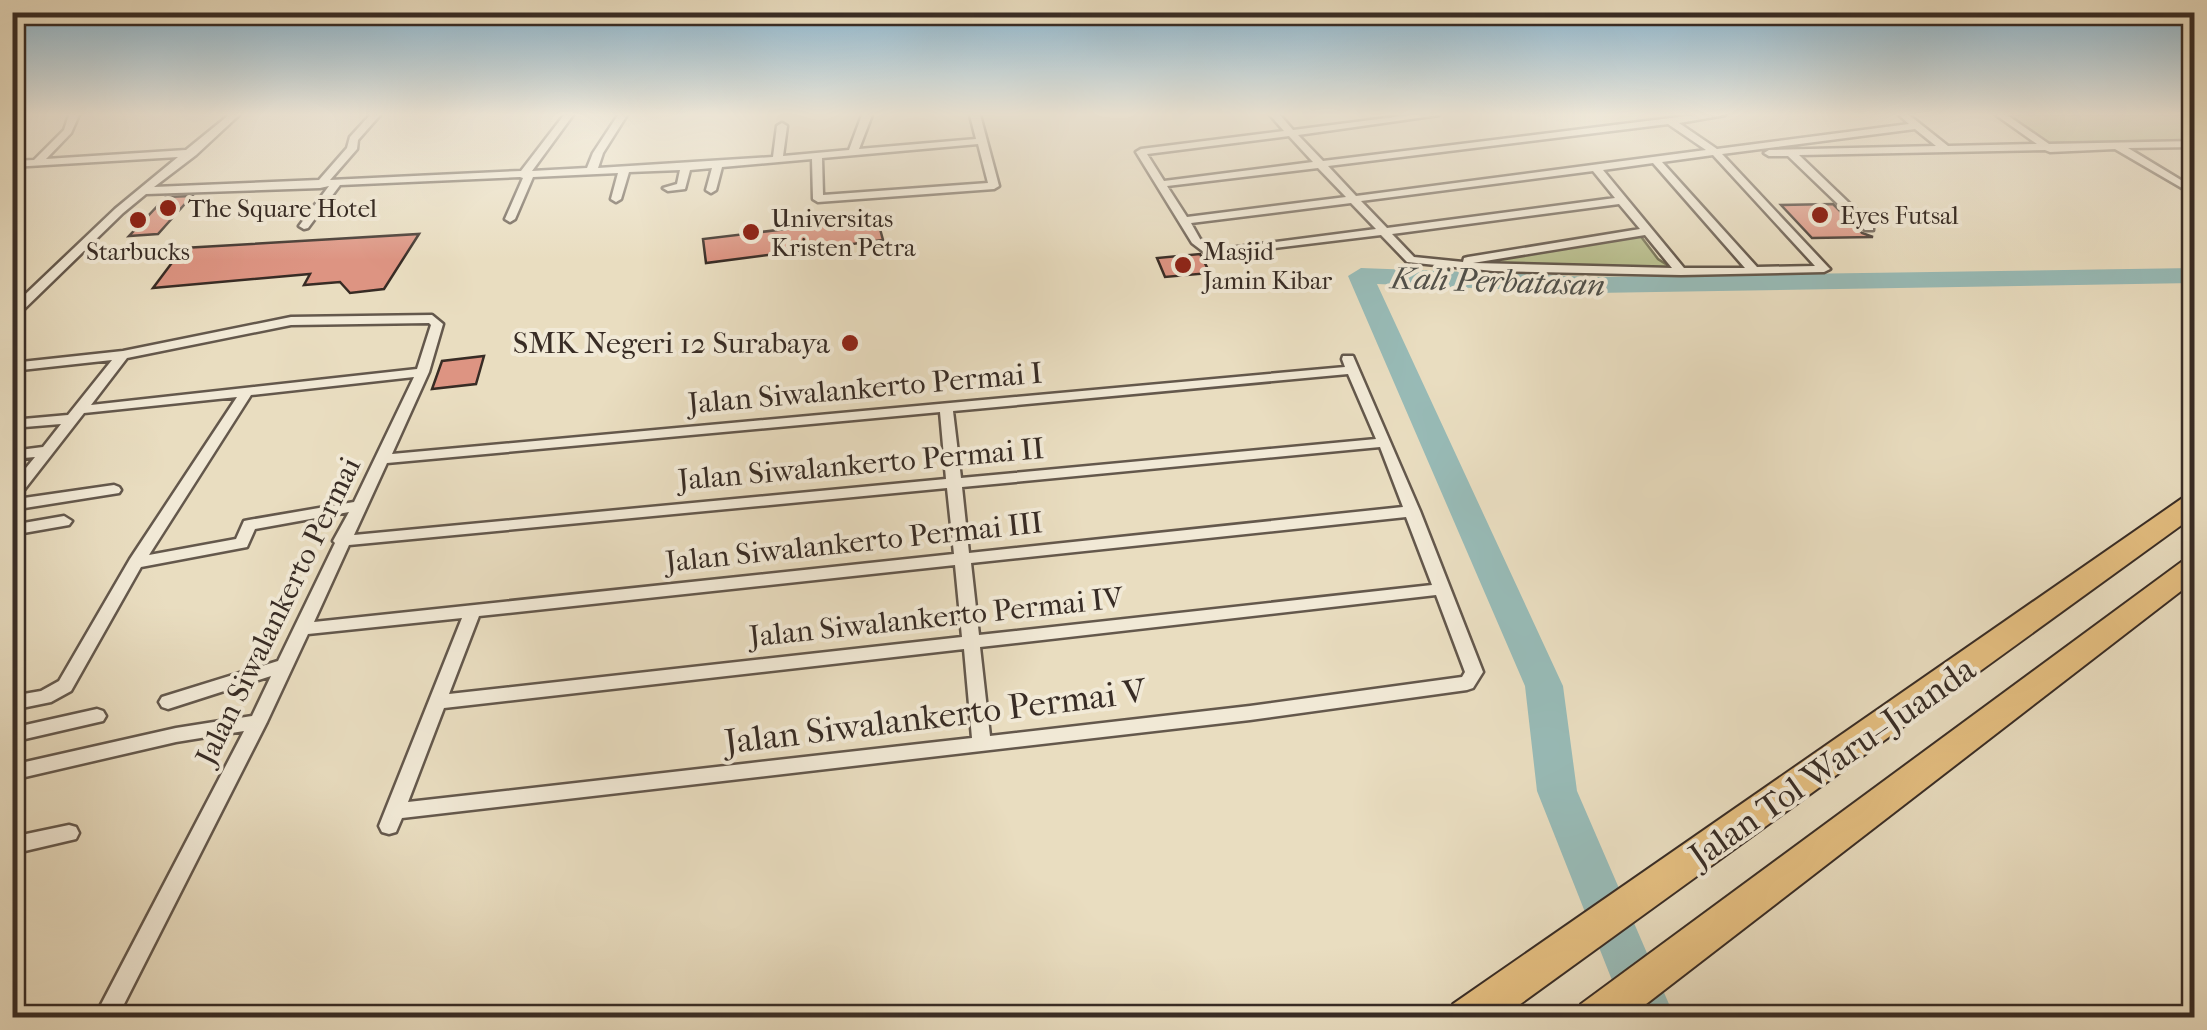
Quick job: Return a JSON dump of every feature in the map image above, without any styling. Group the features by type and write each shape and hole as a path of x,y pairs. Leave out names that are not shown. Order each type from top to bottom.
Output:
{"highway":[{"name":"Jalan Tol Waru–Juanda","path":"1467,1018 2194,503"},
{"name":"Jalan Tol Waru–Juanda","path":"1595,1018 2194,567"}],"street":[{"path":"12,314 179,163"},
{"path":"320,185 339,163"},
{"path":"510,219 526,175 535,163"},
{"path":"591,172 594,163"},
{"path":"144,191 741,163"},
{"path":"817,163 818,199 994,186 988,163"},
{"path":"1148,163 1202,248 1213,254 1622,200"},
{"path":"1161,184 1327,163"},
{"path":"1184,221 1638,163"},
{"path":"1658,163 1754,270"},
{"path":"1320,164 1411,260 1681,272 1820,270 1825,266 1726,163"},
{"path":"1802,163 1870,228"},
{"path":"2147,163 2194,192"},
{"path":"711,190 718,165"},
{"path":"668,188 682,187 686,167"},
{"path":"1596,168 1681,272"},
{"path":"616,198 624,170"},
{"path":"304,226 336,184"},
{"path":"1445,264 1648,231"},
{"name":"Jalan Siwalankerto Permai","path":"105,1018 258,722 423,372 438,330 432,319 291,321 123,355"},
{"path":"12,367 123,355"},
{"path":"12,496 123,355"},
{"name":"Jalan Siwalankerto Permai I","path":"381,459 946,409 1350,364 1385,442"},
{"path":"12,424 423,372"},
{"path":"12,703 45,697 65,686 136,562 246,393"},
{"path":"946,409 982,742"},
{"path":"1385,442 1443,589"},
{"name":"Jalan Siwalankerto Permai II","path":"341,541 1385,442"},
{"path":"12,454 47,451"},
{"path":"12,505 114,490"},
{"path":"136,562 242,543 249,524 357,506"},
{"name":"Jalan Siwalankerto Permai III","path":"302,628 1412,512"},
{"path":"12,530 64,521"},
{"name":"Jalan Siwalankerto Permai IV","path":"436,702 1443,589"},
{"name":"Jalan Siwalankerto Permai V","path":"436,702 392,818 1459,685 1471,681 1474,672 1443,589"},
{"path":"436,702 472,610"},
{"path":"168,702 285,664"},
{"path":"12,735 97,716"},
{"path":"12,773 176,735 258,722"},
{"path":"12,846 69,833"}],"green space":[{"path":"1639,234 1658,259 1672,268 1470,263"}],"building":[{"name":"The Square Hotel","path":"192,196 158,234 129,236 166,197"},
{"path":"1833,204 1862,233 1873,237 1812,238 1781,205"},
{"path":"877,218 883,240 706,263 703,239"},
{"path":"419,234 384,289 350,293 340,282 304,285 310,274 153,288 183,248"},
{"name":"Masjid Jamin Kibar","path":"1200,254 1210,273 1165,277 1157,258"},
{"name":"SMK Negeri 12 Surabaya","path":"484,356 476,384 432,389 442,361"}],"waterway":[{"name":"Kali Perbatasan","path":"1651,1018 1557,791 1544,686 1361,276 1594,285 2194,276"}],"place":[{"name":"The Square Hotel","path":"168,208"},
{"name":"Eyes Futsal","path":"1820,215"},
{"name":"Starbucks","path":"138,220"},
{"name":"Universitas Kristen Petra","path":"751,232"},
{"name":"Masjid Jamin Kibar","path":"1183,265"},
{"name":"SMK Negeri 12 Surabaya","path":"850,343"}]}
